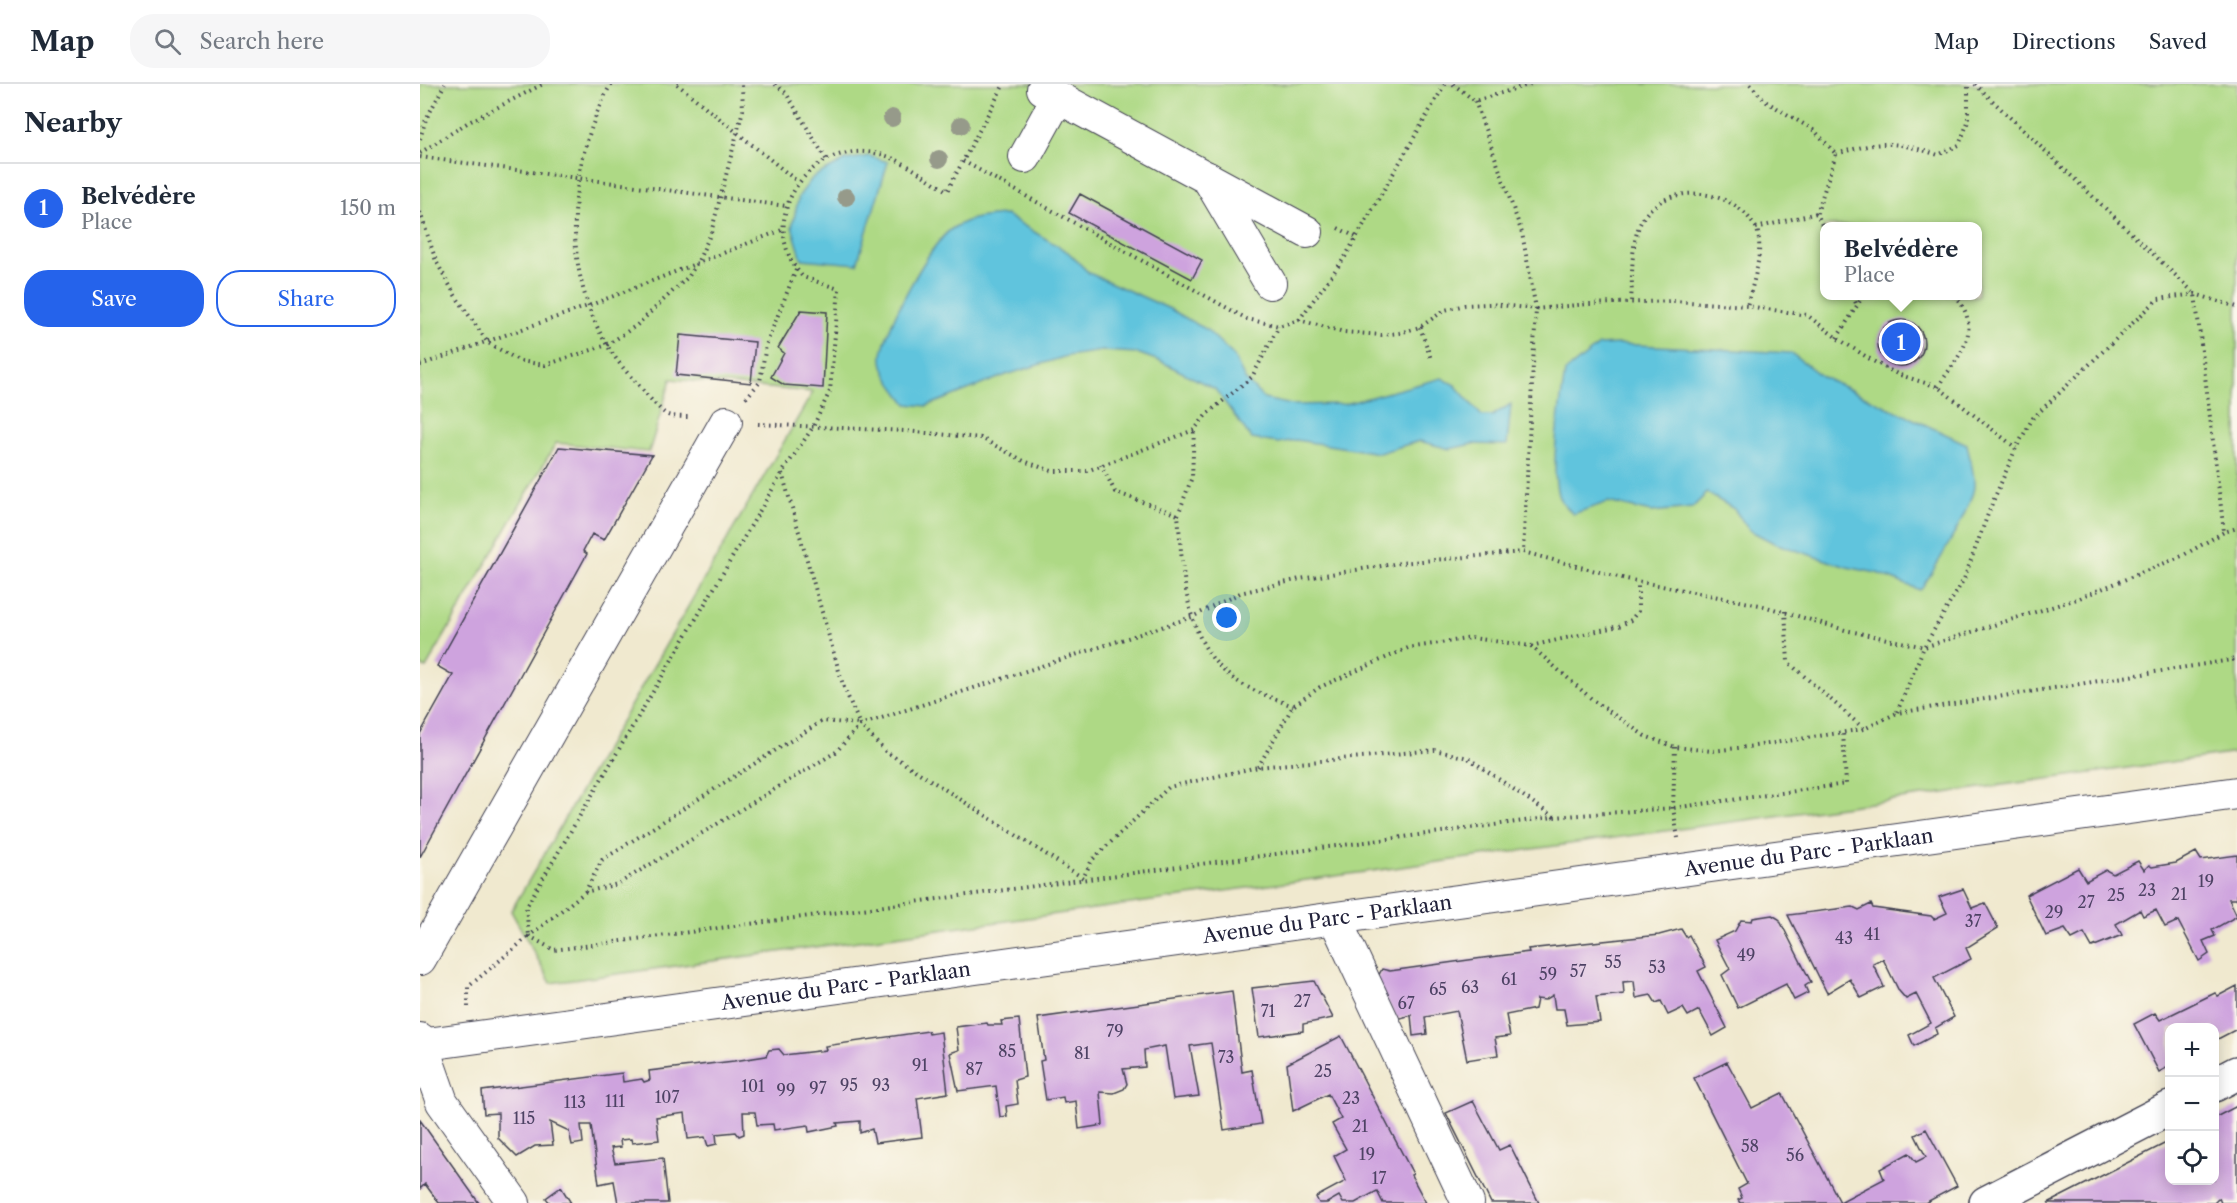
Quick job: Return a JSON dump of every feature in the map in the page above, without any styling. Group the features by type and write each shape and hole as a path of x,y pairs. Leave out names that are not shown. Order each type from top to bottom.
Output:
{"main road":[{"path":"2219,1082 2237,1073"},
{"path":"1986,1203 2165,1110"}],"street":[{"path":"1025,157 1050,93 1307,232"},
{"path":"1208,178 1270,283"},
{"path":"420,959 726,422"},
{"name":"Avenue du Parc - Parklaan","path":"421,1042 468,1038 2237,793"},
{"path":"1335,919 1468,1203"},
{"path":"421,1042 442,1102 514,1203"}],"path":[{"path":"420,139 426,119 445,84"},
{"path":"420,155 467,123 543,84"},
{"path":"611,84 594,118 577,177 573,215 576,246 588,306 608,345 627,373 667,414"},
{"path":"677,84 798,182"},
{"path":"420,212 436,261 488,343 520,361 545,365 608,345 637,325 689,276 698,261 711,233 738,132 743,110 742,84"},
{"path":"775,84 786,93 826,159"},
{"path":"529,936 525,907 782,473 813,427 830,391 839,289 803,277 796,270 787,250 782,230 786,206 798,182 826,159 855,152 873,153 895,159 947,191 1004,84"},
{"path":"1299,320 1345,257 1444,84"},
{"path":"1453,84 1475,101 1522,233 1536,309 1523,552"},
{"path":"1475,101 1531,84"},
{"path":"1750,84 1765,101 1815,131 1836,154"},
{"path":"1836,154 1887,143 1909,146 1938,155 1959,145 1968,123 1968,84"},
{"path":"1975,84 2194,294 2224,532"},
{"path":"1821,222 1817,213 1836,154"},
{"path":"420,155 786,206"},
{"path":"963,161 1247,319 1279,326 1299,320 1344,332 1382,335 1420,327 1445,310 1465,305 1490,304 1536,309 1631,301 1747,306 1807,315 1837,338 1897,374 1938,387 2016,448"},
{"path":"1631,301 1635,240 1640,224 1650,210 1661,201 1690,193 1725,199 1743,211 1756,228 1758,260 1747,306"},
{"path":"1756,228 1817,213"},
{"path":"420,365 588,306 782,230"},
{"path":"726,422 760,382 766,345 796,270"},
{"path":"1897,713 1924,647 1964,579 2016,448 2033,418 2158,299 2194,294 2237,307"},
{"path":"1855,300 1857,306"},
{"path":"1837,338 1861,300"},
{"path":"1938,387 1966,345 1970,327 1965,307 1959,300"},
{"path":"726,422 905,431 981,438 1024,461 1052,471 1087,471 1194,430 1252,377 1279,326"},
{"path":"1420,327 1431,359"},
{"path":"1194,430 1192,477 1178,515 1182,562 1192,617 1199,639 1211,658 1231,677 1249,688 1293,706"},
{"path":"1101,464 1115,492 1178,515"},
{"path":"782,473 843,685 860,724 885,751 1083,878"},
{"path":"468,1038 468,987 585,892 602,860 822,721 860,724 1192,617 1240,593 1299,579 1400,563 1523,552 1638,582 1785,611 1845,630 1924,647 2077,599 2182,556 2224,532 2237,528"},
{"path":"1258,767 1293,706 1320,687 1408,648 1472,638 1531,646 1619,626 1631,620 1638,611 1638,582"},
{"path":"1785,611 1788,662 1864,729"},
{"path":"1531,646 1594,701 1645,736 1675,747 1712,751 1864,729 1897,713 2237,659"},
{"path":"585,892 618,884 836,752 860,724"},
{"path":"529,936 554,950 1554,817 1673,808 1846,784 1843,732"},
{"path":"1673,808 1675,747"},
{"path":"1083,878 1092,860 1169,787 1258,767 1435,750 1468,758 1554,817"}],"green space":[{"path":"420,84 2237,84 2237,753 551,983 511,911 813,392 671,379 649,452 556,443 426,668 420,665"}],"water":[{"path":"869,156 888,162 857,264 802,259 792,227 799,196 813,177 846,160"},
{"path":"1006,215 1068,252 1089,273 1170,309 1207,330 1233,355 1245,379 1264,399 1292,405 1345,404 1442,378 1455,385 1482,416 1492,416 1511,404 1507,445 1472,444 1450,449 1419,441 1379,453 1296,440 1278,443 1252,439 1215,389 1162,362 1137,353 1102,351 1067,356 1006,375 927,406 907,404 887,375 882,355 891,326 910,287 943,236 953,228 972,219"},
{"path":"1599,345 1791,353 1823,377 1967,444 1974,476 1972,495 1952,539 1920,590 1877,573 1847,567 1774,543 1749,530 1734,509 1707,493 1692,508 1651,512 1608,502 1573,514 1559,498 1555,467 1565,372"}],"building":[{"path":"1080,194 1202,260 1192,279 1069,213"},
{"path":"801,310 827,312 823,388 784,385 771,377 784,353 778,348"},
{"path":"1901,320 1917,327 1924,343 1917,359 1901,366 1885,359 1878,343 1885,327"},
{"path":"680,335 755,342 751,383 676,375"},
{"path":"559,447 652,455 604,540 592,534 583,551 587,554 420,857 420,734 453,675 437,666"},
{"path":"2196,852 2201,860 2237,855 2237,899 2229,899 2237,916 2212,930 2215,936 2203,941 2209,954 2199,961 2178,921 2165,927 2156,910 2143,916 2140,910 2116,924 2122,935 2092,947 2084,933 2072,939 2065,929 2046,936 2026,895 2078,868 2086,881 2106,870 2113,874 2138,861 2144,870 2149,865 2152,867 2176,863"},
{"path":"1963,889 1972,908 1985,903 1998,928 1966,948 1971,959 1934,978 1954,1017 1935,1028 1937,1034 1914,1046 1909,1035 1931,1023 1916,994 1906,999 1899,991 1883,959 1873,964 1884,987 1861,998 1850,979 1827,993 1788,915 1853,907 1859,910 1871,904 1873,908 1931,916 1934,919 1947,913 1939,897"},
{"path":"1772,915 1779,919 1811,982 1805,986 1808,993 1794,1000 1786,984 1738,1008 1722,975 1730,969 1715,940 1735,931 1741,920 1752,921 1753,918"},
{"path":"1681,929 1686,937 1689,935 1706,967 1698,971 1727,1028 1713,1036 1699,1010 1688,1016 1683,1008 1668,1015 1661,1001 1656,1003 1651,995 1636,998 1634,981 1623,982 1624,994 1596,997 1600,1022 1567,1025 1564,1009 1555,1009 1553,995 1545,1000 1537,999 1535,1009 1506,1015 1510,1036 1495,1038 1498,1055 1467,1060 1457,1011 1425,1017 1427,1034 1413,1036 1411,1015 1397,1019 1375,982 1382,969 1390,971 1529,952 1528,949 1659,935"},
{"path":"1314,981 1333,1018 1303,1024 1303,1031 1259,1037 1252,988"},
{"path":"2237,986 2237,1029 2219,1038 2219,1023 2165,1023 2165,1069 2159,1072 2134,1024 2155,1013 2160,1020 2215,993 2218,996"},
{"path":"1232,991 1242,1072 1252,1070 1261,1124 1224,1130 1211,1043 1190,1046 1199,1096 1173,1099 1165,1046 1144,1050 1145,1067 1123,1069 1127,1084 1124,1089 1114,1093 1100,1092 1103,1125 1079,1129 1076,1101 1064,1103 1063,1097 1046,1100 1040,1061 1044,1060 1038,1018"},
{"path":"1019,1019 1025,1077 1015,1080 1018,1104 1006,1106 1007,1116 1000,1117 996,1086 958,1091 950,1053 959,1050 956,1027 987,1023 988,1025 1002,1025 1001,1021"},
{"path":"928,1031 929,1034 941,1032 948,1093 917,1098 922,1137 875,1143 872,1129 860,1133 860,1121 837,1123 838,1126 809,1132 808,1125 774,1130 773,1124 757,1125 755,1112 743,1112 744,1134 739,1136 736,1132 716,1134 717,1144 708,1146 705,1137 688,1139 685,1113 656,1117 659,1140 632,1143 631,1139 620,1140 621,1147 611,1148 615,1163 663,1158 668,1203 618,1203 614,1181 599,1184 591,1125 581,1125 583,1143 572,1145 569,1131 550,1122 553,1145 535,1146 517,1157 498,1138 498,1113 484,1114 482,1091 622,1073 623,1082 642,1079 644,1082 650,1080 649,1071 766,1056 769,1050 779,1049 784,1055 826,1050 825,1046"},
{"path":"1341,1036 1426,1203 1383,1203 1377,1191 1355,1203 1343,1203 1339,1196 1327,1203 1319,1203 1316,1197 1346,1181 1334,1156 1346,1149 1332,1124 1341,1119 1328,1094 1293,1111 1287,1064"},
{"path":"1727,1062 1752,1108 1782,1093 1840,1202 1884,1179 1880,1169 1909,1153 1916,1162 1926,1157 1915,1135 1926,1129 1957,1186 1925,1203 1740,1203 1738,1200 1742,1198 1738,1189 1747,1184 1694,1078"},
{"path":"1473,1101 1499,1150 1510,1145 1539,1203 1491,1203 1446,1113"},
{"path":"2237,1106 2237,1203 2221,1203 2219,1198 2214,1203 2048,1203 2165,1144 2165,1185 2219,1185 2219,1115"},
{"path":"420,1120 479,1203 439,1203 425,1184 420,1189"},
{"path":"561,1187 571,1203 550,1203 546,1198"}],"place":[{"name":"Belvédère","path":"1901,342"}]}
